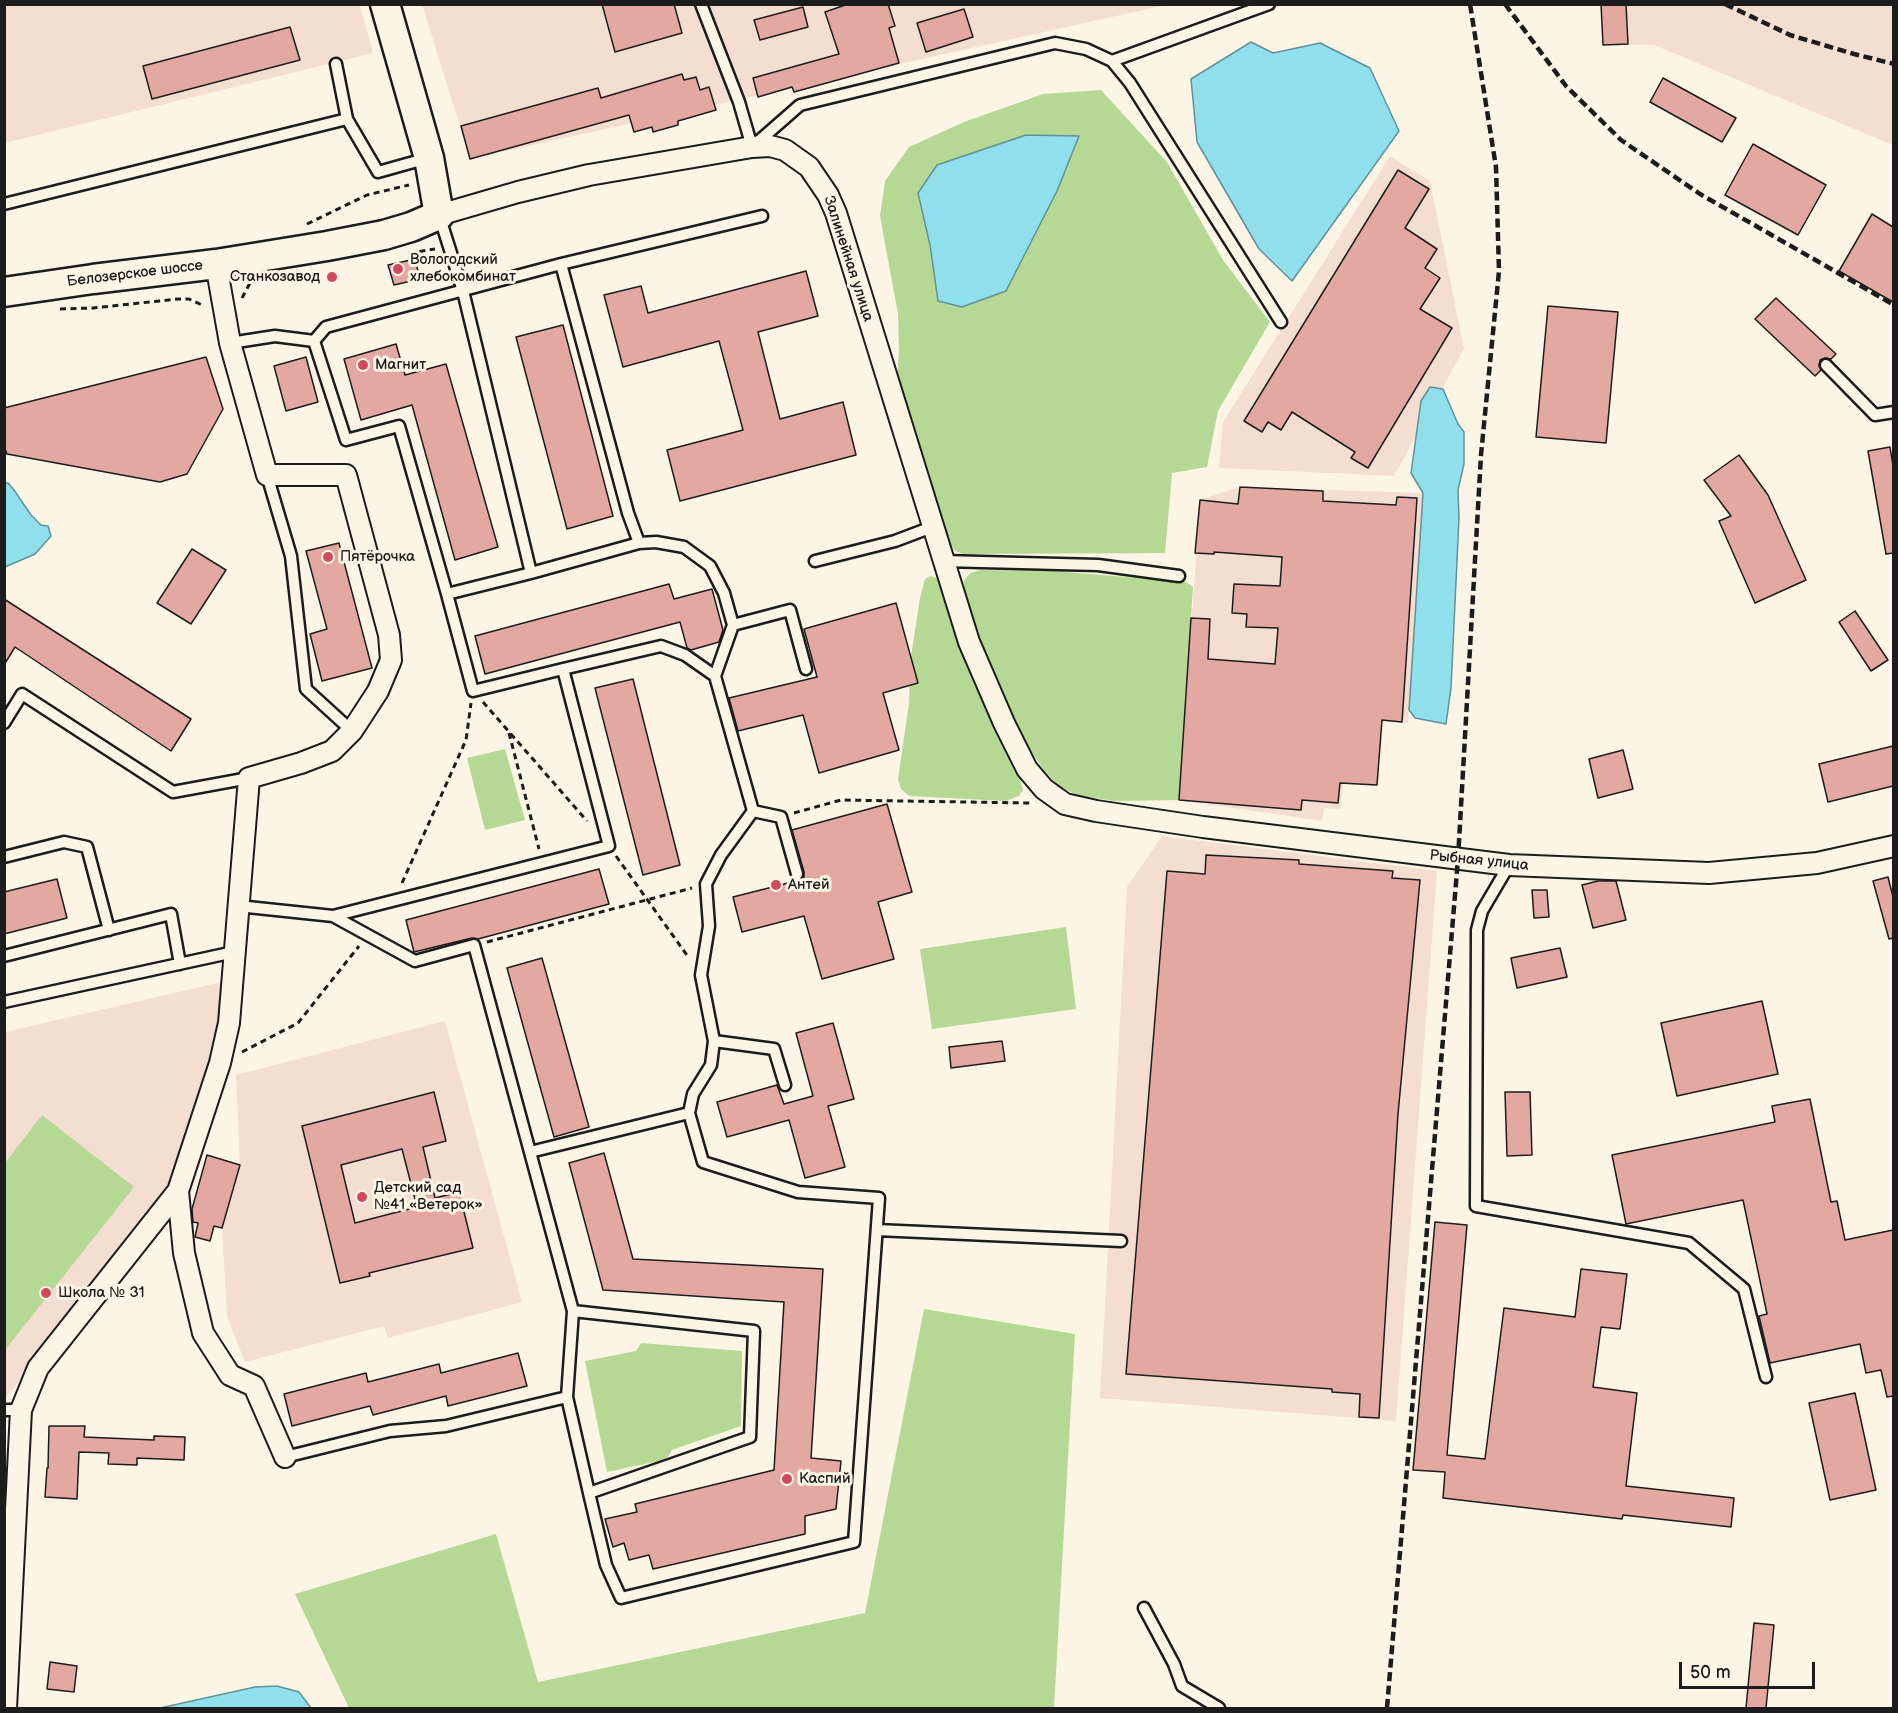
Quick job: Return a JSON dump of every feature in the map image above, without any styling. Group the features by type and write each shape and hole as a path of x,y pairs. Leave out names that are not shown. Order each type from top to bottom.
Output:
{"main road":[{"path":"385,4 432,168 440,215"},
{"name":"Белозерское шоссе","path":"4,292 272,256 384,236 440,215"}],"street":[{"name":"Залинейная улица","path":"440,215 518,192 589,176 752,147 770,146 785,150 809,167 820,180 836,213 969,642 1020,755 1035,780 1065,804"},
{"path":"6,1708 13,1410 38,1368 178,1191 220,1063 229,1023 249,778 301,763 332,751 352,731 378,692 391,660 388,635 346,475 267,475 230,343 216,264"},
{"name":"Рыбная улица","path":"1065,804 1096,811 1203,827 1509,865 1709,873 1817,863 1893,846"},
{"path":"178,1191 184,1252 203,1333 230,1375 254,1386 285,1457"}],"lane":[{"path":"700,4 739,102 752,147 800,105 1055,43 1086,49 1112,61 1130,83 1281,322"},
{"path":"1112,61 1269,4"},
{"path":"336,64 347,119 378,172 432,168"},
{"path":"4,204 347,119"},
{"path":"440,215 463,291 531,573"},
{"path":"314,341 326,327 561,264 762,216"},
{"path":"561,264 628,513 639,543"},
{"path":"230,343 275,336 314,341"},
{"path":"314,341 346,440 399,426 473,691 661,646 685,655 715,676"},
{"path":"1826,365 1875,415 1893,412"},
{"path":"267,475 291,556 306,689 352,731"},
{"path":"815,561 895,541 932,527"},
{"path":"447,594 639,543 656,542 684,547 710,566 724,593 733,625 715,676 753,811"},
{"path":"943,561 1098,565 1179,576"},
{"path":"733,625 790,610 806,669"},
{"path":"238,906 333,916 609,846 563,669"},
{"path":"4,723 22,694 173,792 249,778"},
{"path":"753,811 781,817 796,874"},
{"path":"333,916 415,961 474,945 573,1311 567,1397 606,1565 621,1598 854,1542 879,1198 798,1192 704,1162 689,1113 693,1094 711,1065 714,1041 701,975 709,926 706,884 721,855 753,811"},
{"path":"4,857 64,842 87,847 109,930"},
{"path":"1509,865 1482,911 1478,930 1476,1206 1689,1243 1744,1289 1766,1377"},
{"path":"4,956 171,914 180,964"},
{"path":"4,1002 234,952"},
{"path":"714,1041 774,1049 785,1085"},
{"path":"530,1152 689,1113"},
{"path":"877,1230 1121,1241"},
{"path":"573,1311 754,1331 750,1437 589,1493"},
{"path":"285,1457 390,1431 446,1426 567,1397"},
{"path":"1144,1608 1174,1664 1182,1686 1219,1708"}],"path":[{"path":"304,226 367,195 432,168"},
{"path":"402,255 449,247"},
{"path":"242,299 244,291 252,281"},
{"path":"51,309 93,308 178,298 189,299 203,306 208,305"},
{"path":"473,691 609,846 701,975"},
{"path":"393,902 466,740 473,691"},
{"path":"508,731 542,863"},
{"path":"781,817 841,800 1065,804"},
{"path":"474,945 706,884"},
{"path":"220,1063 298,1023 368,935"}],"shaded area":[{"path":"422,4 1166,5 470,159"},
{"path":"4,5 360,5 373,53 5,143"},
{"path":"1601,5 1893,5 1893,145 1654,45 1603,45"},
{"path":"1390,156 1430,181 1464,349 1394,476 1219,468 1223,422"},
{"path":"1240,487 1423,493 1408,723 1347,718 1341,809 1324,808 1322,821 1179,800 1200,500"},
{"path":"1162,836 1437,871 1396,1421 1100,1398 1127,887"},
{"name":"Школа № 31","path":"222,982 219,1020 211,1061 169,1187 5,1399 5,1032"},
{"name":"Детский сад №41 «Ветерок»","path":"445,1021 522,1302 388,1338 384,1326 245,1362 227,1316 222,1228 240,1165 236,1075"}],"green space":[{"path":"1101,90 1167,162 1223,260 1270,322 1218,411 1207,467 1172,473 1165,553 963,554 955,551 951,545 919,460 897,385 898,314 880,216 885,181 909,147 964,122 1043,94"},
{"path":"981,570 1053,571 1186,582 1193,587 1179,800 1114,801 1077,795 1059,786 1043,769 1025,742 1005,703 988,664 968,606 964,581 970,573"},
{"path":"930,576 937,578 967,660 1016,764 1023,790 1019,796 1006,801 909,796 901,789 898,779 909,703 910,663 920,598 925,579"},
{"path":"505,749 525,820 485,830 467,758"},
{"path":"1066,927 1076,1009 932,1029 920,949"},
{"path":"42,1115 134,1187 5,1350 5,1163"},
{"path":"924,1309 1075,1334 1054,1708 349,1708 295,1594 496,1534 538,1682 865,1613"},
{"path":"641,1343 742,1351 741,1426 672,1450 668,1457 659,1461 607,1472 585,1361 636,1351"}],"water":[{"path":"1251,42 1273,53 1320,43 1370,68 1399,131 1292,281 1259,249 1197,142 1191,79"},
{"path":"1026,135 1079,136 1057,191 1006,291 962,307 938,301 930,245 918,193 937,165"},
{"path":"1430,387 1443,389 1458,424 1464,432 1464,464 1458,490 1459,518 1451,688 1446,724 1415,718 1409,710 1423,493 1411,473 1421,401"},
{"path":"5,483 8,483 14,490 31,515 41,525 48,526 51,536 35,554 5,567"},
{"path":"277,1686 299,1692 311,1708 160,1708 255,1687"}],"building":[{"path":"602,4 674,4 682,33 615,52"},
{"path":"848,4 888,4 895,26 889,28 899,63 794,92 792,87 758,97 753,78 839,54 825,12"},
{"path":"1601,4 1626,4 1628,44 1603,45"},
{"path":"803,7 808,27 760,40 754,20"},
{"path":"964,9 973,37 926,52 917,23"},
{"path":"290,27 300,60 152,99 143,66"},
{"path":"682,74 684,80 696,77 700,90 709,87 716,110 678,121 678,125 653,132 652,127 634,132 629,115 470,159 461,126 598,88 601,98"},
{"path":"1663,78 1736,118 1722,142 1650,102"},
{"path":"1753,144 1826,185 1798,235 1725,195"},
{"path":"1398,170 1429,189 1405,228 1437,249 1425,268 1440,278 1420,309 1452,328 1368,468 1351,458 1355,452 1292,412 1281,430 1268,422 1262,432 1244,421"},
{"path":"1872,214 1893,227 1893,302 1839,271"},
{"path":"415,259 420,279 394,285 388,265"},
{"path":"806,271 818,316 758,332 780,419 843,402 856,455 680,501 667,450 743,430 719,341 623,367 604,295 641,286 648,313"},
{"path":"1776,298 1836,354 1831,359 1820,360 1821,370 1815,376 1755,319"},
{"path":"1548,306 1618,312 1606,443 1536,437"},
{"path":"563,325 613,516 567,529 516,337"},
{"path":"396,344 405,375 446,364 498,547 455,560 412,405 361,420 344,359"},
{"path":"206,357 223,409 187,474 160,482 7,454 4,446 4,408"},
{"path":"306,357 318,402 286,411 274,366"},
{"path":"1890,447 1893,466 1893,553 1886,554 1868,451"},
{"path":"1739,455 1768,495 1806,580 1755,603 1719,521 1731,516 1704,480"},
{"path":"1240,487 1323,491 1323,501 1396,505 1397,497 1417,498 1402,722 1382,720 1377,785 1340,783 1338,803 1302,800 1301,810 1179,800 1191,618 1210,619 1208,659 1275,664 1278,628 1246,627 1247,614 1232,613 1234,584 1280,586 1282,557 1214,552 1214,554 1195,553 1200,500 1238,504"},
{"path":"339,543 372,668 322,681 310,634 327,629 306,551"},
{"path":"192,549 226,570 191,624 157,603"},
{"path":"669,584 674,599 712,589 723,630 719,642 691,650 687,648 680,622 485,674 475,636"},
{"path":"4,599 191,719 171,751 15,647 4,665"},
{"path":"896,603 918,683 883,693 899,750 819,773 803,715 738,731 729,698 817,677 804,629"},
{"path":"1855,611 1888,660 1871,671 1839,622"},
{"path":"633,679 680,865 643,875 595,688"},
{"path":"1893,746 1893,786 1828,802 1819,764"},
{"path":"1623,750 1633,789 1598,798 1589,759"},
{"path":"887,804 912,892 878,902 894,959 822,979 804,916 742,932 733,897 804,879 792,830"},
{"path":"1206,855 1299,860 1299,864 1393,871 1392,878 1420,880 1398,1114 1379,1418 1359,1417 1360,1394 1332,1392 1332,1389 1126,1374 1167,871 1205,874"},
{"path":"599,869 609,904 478,939 472,938 414,952 406,920"},
{"path":"1888,877 1893,897 1893,938 1889,939 1873,881"},
{"path":"57,879 67,918 4,934 4,892"},
{"path":"1598,881 1616,881 1626,920 1593,928 1582,885"},
{"path":"1532,890 1547,890 1549,917 1534,918"},
{"path":"1560,948 1567,977 1517,988 1511,958"},
{"path":"542,958 589,1127 554,1137 507,968"},
{"path":"1762,1001 1778,1074 1677,1096 1661,1023"},
{"path":"833,1023 854,1099 828,1106 845,1167 805,1178 789,1120 727,1137 717,1102 777,1085 784,1104 813,1096 796,1033"},
{"path":"1002,1041 1005,1061 951,1068 949,1047"},
{"path":"434,1092 446,1141 423,1147 435,1198 459,1192 473,1248 369,1273 370,1276 340,1283 302,1126","holes":["402,1149 417,1207 355,1223 341,1165"]},
{"path":"1505,1092 1530,1092 1532,1155 1507,1156"},
{"path":"1810,1099 1831,1202 1837,1201 1845,1240 1893,1230 1893,1396 1887,1397 1881,1370 1866,1373 1860,1344 1770,1363 1759,1316 1767,1314 1743,1200 1626,1224 1612,1155 1775,1122 1772,1106"},
{"path":"604,1153 633,1259 823,1269 811,1458 841,1461 836,1509 805,1516 805,1534 653,1569 649,1555 629,1560 624,1543 613,1547 605,1519 637,1512 635,1504 774,1470 784,1302 603,1290 569,1163"},
{"path":"207,1155 240,1165 222,1228 214,1226 210,1241 195,1237 198,1223 193,1222 192,1209"},
{"path":"1435,1222 1467,1225 1447,1455 1485,1459 1504,1308 1575,1317 1581,1269 1627,1274 1620,1329 1601,1327 1593,1387 1637,1393 1626,1486 1734,1498 1731,1527 1623,1515 1622,1519 1443,1498 1445,1472 1413,1470"},
{"path":"518,1353 527,1386 448,1406 446,1396 373,1415 370,1406 292,1426 284,1394 366,1373 368,1382 439,1364 441,1373"},
{"path":"1855,1393 1876,1490 1830,1500 1809,1403"},
{"path":"49,1426 85,1426 84,1437 154,1440 154,1436 185,1437 184,1460 137,1458 137,1465 108,1464 109,1453 79,1452 77,1499 45,1497"},
{"path":"1754,1623 1774,1625 1766,1708 1746,1708"},
{"path":"50,1662 77,1666 74,1692 47,1689"}],"railway":[{"path":"1387,1708 1458,859 1481,455 1499,271 1496,167 1470,4"},
{"path":"1505,4 1566,86 1621,140 1700,194 1894,305"},
{"path":"1725,4 1790,35 1894,64"}],"place":[{"name":"Вологодский хлебокомбинат","path":"398,269"},
{"name":"Станкозавод","path":"332,277"},
{"name":"Магнит","path":"363,365"},
{"name":"Пятёрочка","path":"328,557"},
{"name":"Антей","path":"776,885"},
{"name":"Детский сад №41 «Ветерок»","path":"362,1197"},
{"name":"Школа № 31","path":"46,1293"},
{"name":"Каспий","path":"787,1479"}]}
